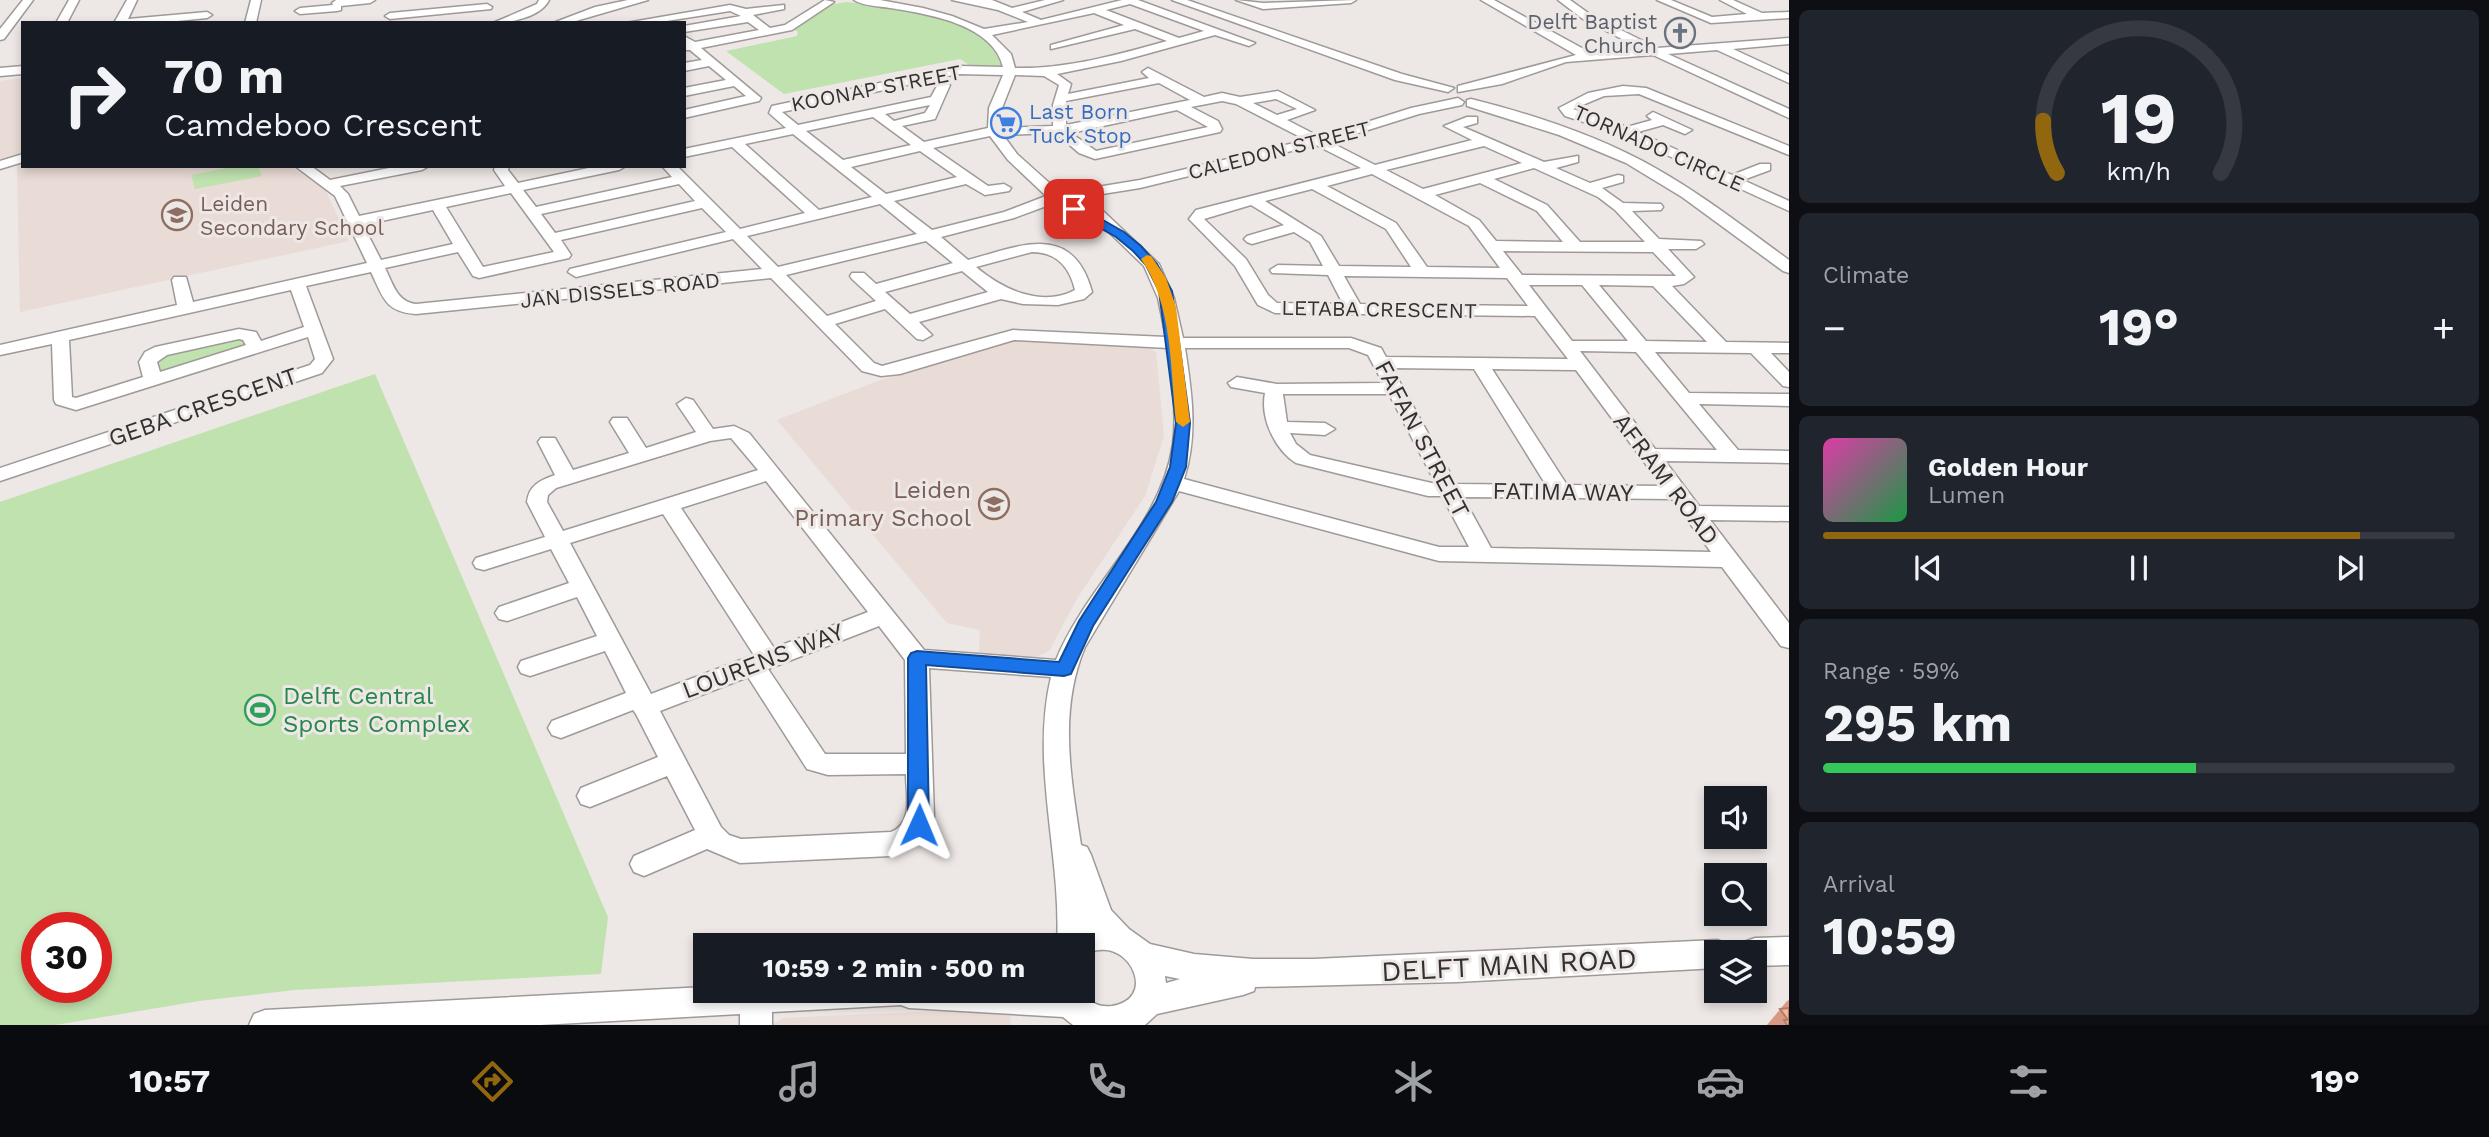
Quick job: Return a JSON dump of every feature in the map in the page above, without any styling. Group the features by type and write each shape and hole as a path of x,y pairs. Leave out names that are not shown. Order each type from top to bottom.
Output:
{"street":[{"path":"1,35 27,0"},
{"path":"62,21 75,0"},
{"path":"122,21 132,0"},
{"path":"251,21 256,0"},
{"path":"300,11 370,0"},
{"path":"389,0 390,19 487,7"},
{"path":"503,21 541,6 544,0"},
{"path":"564,21 637,0"},
{"path":"808,13 813,0 879,3"},
{"path":"859,0 931,13 982,33 1000,48 1010,70 995,106 992,119 994,132 1013,157 1120,234 1144,256 1160,278 1170,307 1183,438 1173,482 1144,536 1085,625 1064,669 1056,738 1073,933"},
{"path":"957,0 1007,10"},
{"path":"983,0 1007,10 1042,34 1067,68"},
{"path":"990,15 1056,0"},
{"path":"1042,34 1095,10 1129,0 1249,43"},
{"path":"1177,0 1578,137 1651,171 1789,268"},
{"path":"1203,9 1239,0 1263,6 1351,0"},
{"path":"1486,0 1587,56"},
{"path":"1563,0 1579,12 1696,73 1787,114"},
{"path":"1662,0 1704,19 1789,15"},
{"path":"1725,0 1763,17"},
{"path":"687,44 770,33 793,26 808,13 834,1"},
{"path":"172,20 179,4"},
{"path":"686,29 780,7"},
{"path":"661,20 734,8 770,33"},
{"path":"1095,10 1180,41"},
{"path":"172,20 207,15"},
{"path":"1736,19 1787,42"},
{"path":"982,33 1042,34 1136,25"},
{"name":"KOONAP STREET","path":"1002,293 775,113 776,109 971,69 1047,72 1121,58 1215,31"},
{"path":"1,35 21,32"},
{"path":"1459,96 1557,60 1787,42"},
{"path":"686,114 755,98 687,44"},
{"path":"1719,47 1789,79"},
{"path":"1121,58 1202,101"},
{"path":"686,67 712,62"},
{"path":"1081,65 1096,74"},
{"path":"1696,73 1720,69 1738,79"},
{"path":"0,72 21,70"},
{"path":"1772,72 1789,70"},
{"path":"1047,72 1065,84 1060,99 1060,130"},
{"path":"892,125 930,116 944,85 933,76"},
{"path":"1060,99 1160,79"},
{"path":"686,92 737,82"},
{"name":"TORNADO CIRCLE","path":"1789,151 1636,90 1603,94 1566,108 1570,113 1626,131 1789,207"},
{"path":"840,164 994,132 1060,130 1228,97 1240,101 1278,95 1309,110 1275,119"},
{"name":"CALEDON STREET","path":"1072,199 1370,128 1459,96"},
{"path":"686,153 936,100"},
{"name":"AFRAM ROAD","path":"1240,101 1468,218 1727,560"},
{"path":"1060,130 1084,150 1095,155 1216,129 1213,124 1179,106"},
{"path":"875,113 987,192 1004,188"},
{"name":"TORNADO CIRCLE","path":"1726,125 1787,114"},
{"path":"1651,116 1685,130"},
{"path":"1279,270 1422,272 1586,280 1681,281 1686,277 1620,207 1590,188 1451,125 1472,120"},
{"path":"1626,131 1665,121"},
{"name":"LETABA CRESCENT","path":"1486,141 1201,213 1196,219 1214,234 1248,271 1264,304 1280,309 1540,311"},
{"path":"1502,148 1528,141"},
{"path":"734,142 816,215"},
{"path":"0,165 21,159"},
{"path":"1421,194 1481,178 1573,159"},
{"path":"1731,180 1766,167"},
{"name":"JAN DISSELS ROAD","path":"305,168 341,194 393,301 410,309 774,273 828,262 1072,199"},
{"path":"330,184 412,168"},
{"path":"502,168 591,293"},
{"path":"354,222 609,168"},
{"name":"FAFAN STREET","path":"671,168 868,366 884,372 1013,335 1174,343 1351,343 1375,352 1485,557"},
{"path":"1481,178 1542,208 1576,246"},
{"path":"576,272 968,179"},
{"path":"1590,188 1618,179"},
{"path":"532,212 682,180"},
{"path":"1315,185 1391,226 1422,272"},
{"path":"1253,200 1316,239 1354,310"},
{"path":"437,204 481,273 564,255"},
{"path":"551,238 706,204"},
{"path":"1620,207 1656,207"},
{"path":"1252,239 1298,226"},
{"path":"1491,246 1656,246 1702,250 1682,231"},
{"path":"873,290 1053,241 1055,249 1067,258 1082,281 1082,295 1065,300 1014,297 1002,293 908,320"},
{"path":"0,350 463,246"},
{"path":"256,271 261,291"},
{"path":"858,276 923,335"},
{"path":"180,280 186,308"},
{"path":"1586,280 1733,457"},
{"path":"1658,281 1722,348"},
{"name":"GEBA CRESCENT","path":"0,475 321,366 324,359 296,284"},
{"path":"823,322 888,303"},
{"path":"105,304 109,326"},
{"path":"60,337 65,402 82,403 313,330"},
{"path":"153,381 148,362 161,351 239,334 250,336 256,349"},
{"path":"1566,346 1789,348"},
{"path":"1756,348 1789,382"},
{"path":"1381,362 1580,365"},
{"path":"1479,363 1561,492"},
{"path":"1237,383 1278,390 1395,389"},
{"path":"1278,390 1273,396 1280,427 1324,427"},
{"path":"1684,398 1789,400"},
{"path":"686,404 708,435"},
{"path":"620,422 642,456"},
{"name":"FATIMA WAY","path":"1280,427 1284,445 1303,459 1411,487 1449,490 1677,493"},
{"path":"727,432 737,434 917,658 919,825 909,837 901,842 740,851 719,844 711,835 611,639 537,502 537,495 545,486 642,456 708,435 727,432"},
{"path":"548,442 567,478"},
{"path":"1648,455 1789,457"},
{"path":"484,563 770,473"},
{"name":"AFRAM ROAD","path":"1173,482 1439,554 1727,560"},
{"path":"668,506 761,662 816,762 828,765 918,764"},
{"path":"1692,513 1789,514"},
{"path":"1727,560 1789,640"},
{"path":"507,613 583,587"},
{"name":"LOURENS WAY","path":"561,728 761,662 883,615"},
{"path":"530,667 611,639"},
{"path":"917,658 1064,669"},
{"path":"590,796 674,762"},
{"path":"1064,816 1087,890 1099,917 1151,972 1153,983 1142,1014"},
{"path":"644,864 711,835"},
{"path":"1095,937 1130,948"},
{"name":"DELFT MAIN ROAD","path":"1130,948 1163,963 1192,969 1300,973 1454,969 1704,955"},
{"path":"1767,952 1789,951"},
{"name":"DELFT MAIN ROAD","path":"1077,1008 1097,1021 1127,1021 1208,986 1300,973"},
{"path":"265,1025 756,1012 826,1003"},
{"path":"1025,1003 1077,1008"}],"shaded area":[{"path":"21,78 21,154 0,160 0,81"},
{"name":"Leiden Secondary School","path":"21,164 21,168 292,168 325,189 349,241 20,312 17,165"},
{"name":"Leiden Primary School","path":"1028,339 1147,347 1156,352 1164,436 1145,496 1078,597 1049,651 1034,658 979,654 980,630 947,623 777,420 875,382 1011,341"},
{"path":"1009,1008 1011,1025 771,1025 783,1018"}],"green space":[{"path":"846,2 911,11 957,24 977,35 992,49 1002,66 974,68 960,59 784,94 726,51 797,36 798,32 792,28 824,6"},
{"path":"228,168 259,168 262,176 195,189 191,175"},
{"path":"241,336 248,345 158,374 153,359"},
{"name":"Delft Central Sports Complex","path":"375,374 608,917 601,974 294,990 199,1001 55,1025 0,1025 0,502"}],"building":[{"path":"1789,1008 1789,1025 1787,1025 1784,1020 1788,1020 1780,1009"}],"slow traffic":[{"path":"1147,259 1160,278 1170,307 1183,422"}],"place":[{"name":"Delft Baptist Church","path":"1680,33"},
{"name":"Last Born Tuck Stop","path":"1006,123"},
{"name":"Leiden Secondary School","path":"177,215"},
{"name":"Leiden Primary School","path":"994,504"},
{"name":"Delft Central Sports Complex","path":"260,710"}],"route":[{"path":"919,825 917,658 1064,669 1085,625 1164,502 1178,467 1183,423 1166,291 1151,264 1137,248 1120,234 1074,209"}]}
